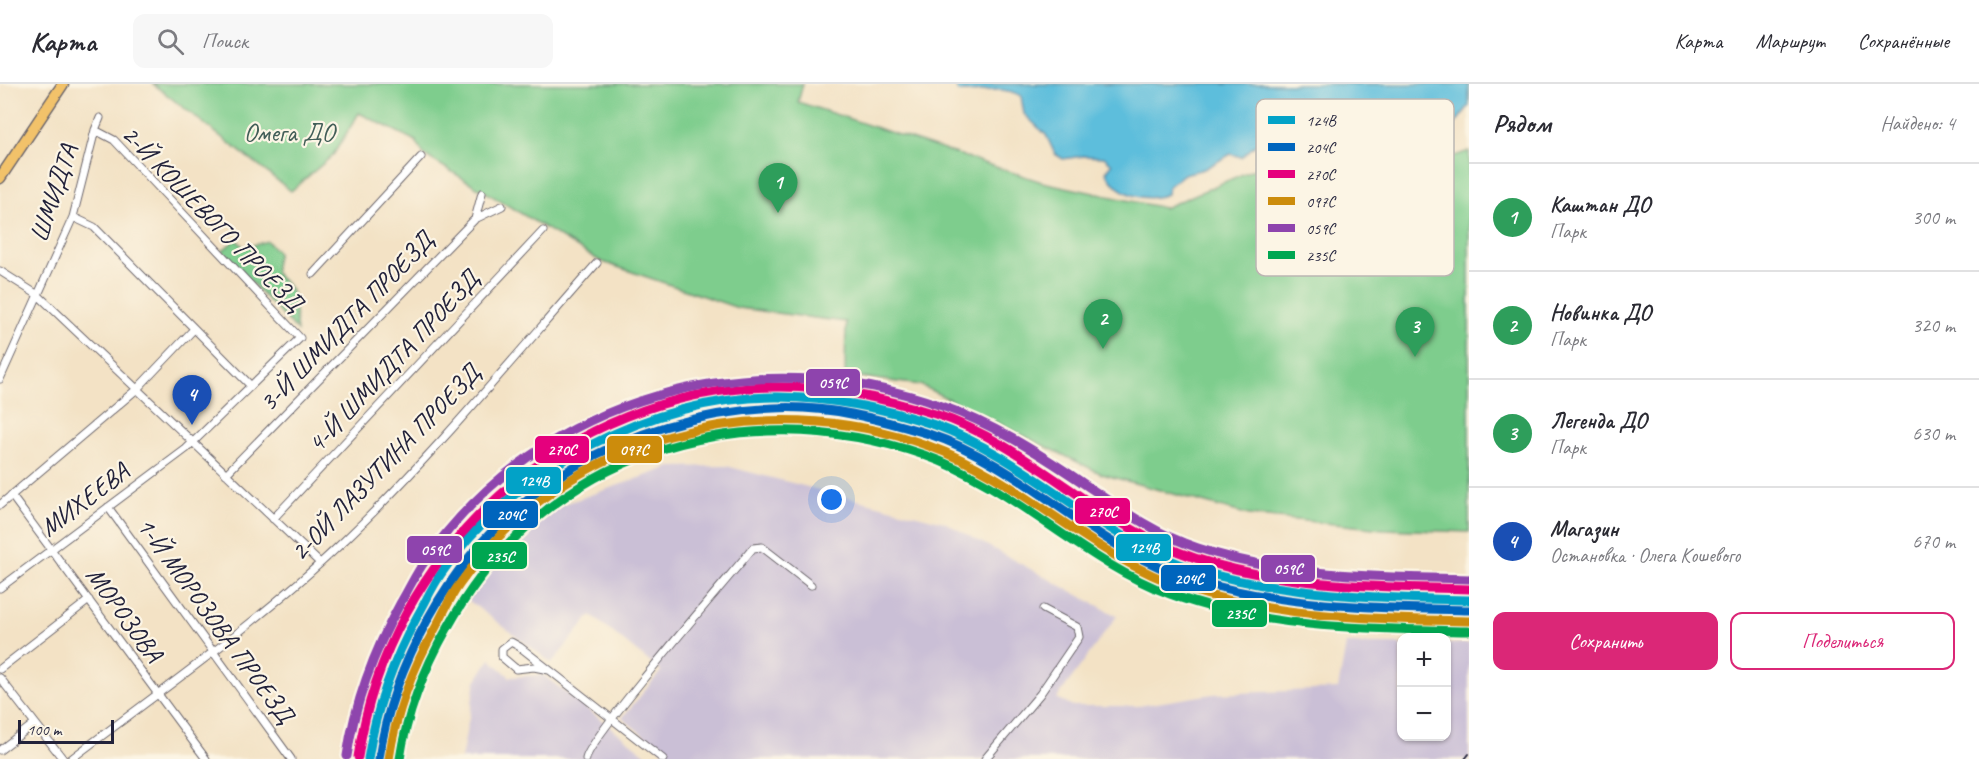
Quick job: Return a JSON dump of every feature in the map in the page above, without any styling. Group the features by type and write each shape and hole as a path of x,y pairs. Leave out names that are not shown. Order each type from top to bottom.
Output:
{"highway":[{"path":"0,178 63,84"}],"street":[{"name":"ШМИДТА","path":"0,379 74,217 100,118"},
{"name":"2-Й КОШЕВОГО ПРОЕЗД","path":"95,130 114,140 300,338"},
{"path":"313,274 422,157"},
{"path":"475,219 482,193"},
{"name":"3-Й ШМИДТА ПРОЕЗД","path":"226,474 475,219 502,206"},
{"path":"74,217 94,227 251,386"},
{"name":"4-Й ШМИДТА ПРОЕЗД","path":"273,519 543,231"},
{"name":"2-ОЙ ЛАЗУТИНА ПРОЕЗД","path":"71,759 213,650 320,563 431,452 597,263"},
{"path":"0,271 38,295 320,563"},
{"path":"0,505 137,389 194,329"},
{"name":"МИХЕЕВА","path":"0,588 193,443 300,338"},
{"name":"МОРОЗОВА","path":"11,495 206,759"},
{"name":"1-Й МОРОЗОВА ПРОЕЗД","path":"108,507 291,759"},
{"path":"586,759 587,752 612,719 753,548 762,547 811,585"},
{"path":"0,669 88,600"},
{"path":"985,759 1040,694 1079,637 1077,627 1043,609"},
{"path":"549,670 534,667 516,669 502,657 502,649 505,644 513,642 549,670 612,719 663,759"},
{"path":"0,678 63,759"},
{"path":"0,750 35,723"}],"shaded area":[{"path":"726,466 944,522 1117,616 1057,698 1071,706 1138,706 1213,694 1338,689 1346,644 1397,644 1397,741 1451,741 1451,644 1469,643 1469,759 674,759 622,718 661,671 591,615 552,663 461,595 518,520 671,467"},
{"path":"490,659 510,677 543,675 652,759 461,759 476,681"}],"green space":[{"name":"Омега ДО","path":"153,84 803,84 798,102 1042,182 1164,208 1256,168 1256,276 1454,276 1454,156 1469,151 1469,532 1383,529 1249,515 1102,474 920,385 845,375 846,322 738,308 600,261 424,155 416,141 359,113 333,155 291,191"},
{"path":"236,239 244,248 267,241 278,253 275,269 277,276 287,285 293,295 297,331 222,251"}],"water":[{"path":"955,84 1469,84 1469,106 1454,124 1454,99 1256,99 1256,145 1241,157 1231,154 1204,169 1184,174 1168,187 1167,194 1150,198 1132,195 1117,186 1106,172 1112,164 1104,157 1083,156 1063,159 1055,154 1046,135 1024,114 1021,96 1013,92 997,90 958,92"}],"railway":[{"path":"1465,759 1469,754"}],"transit line":[{"name":"059С","path":"347,756 360,696 391,620 422,566 473,504 528,457 590,421 657,396 727,382 799,378 871,387 942,406 1013,439 1151,528 1182,542 1231,558 1332,574 1469,579"},
{"name":"270С","path":"358,757 376,682 406,613 448,550 500,496 559,451 626,417 699,395 796,387 857,394 896,403 935,414 1003,445 1128,527 1160,544 1195,558 1262,575 1330,584 1469,589"},
{"name":"124В","path":"368,759 381,702 401,649 438,579 470,536 505,502 545,472 588,446 635,425 682,410 730,400 778,397 838,402 877,409 935,425 1003,458 1129,540 1162,557 1230,579 1332,594 1469,600"},
{"name":"204С","path":"379,759 391,704 420,634 458,571 493,531 531,496 573,467 619,444 668,426 720,414 774,408 813,409 872,418 929,434 964,448 998,466 1093,529 1158,567 1228,589 1262,596 1330,604 1469,610"},
{"name":"097С","path":"389,759 401,707 428,641 459,585 502,533 553,491 610,459 670,436 734,423 799,421 865,428 929,446 963,460 995,478 1118,557 1185,588 1219,598 1254,606 1326,615 1469,621"},
{"name":"235С","path":"400,759 412,707 431,659 448,627 488,567 537,518 592,480 653,452 717,436 785,431 854,437 924,455 988,485 1077,544 1138,580 1206,606 1279,621 1317,625 1468,631"}],"place":[{"name":"Каштан ДО","path":"778,213"},
{"name":"Новинка ДО","path":"1103,349"},
{"name":"Легенда ДО","path":"1415,357"},
{"name":"Магазин","path":"192,425"}]}
